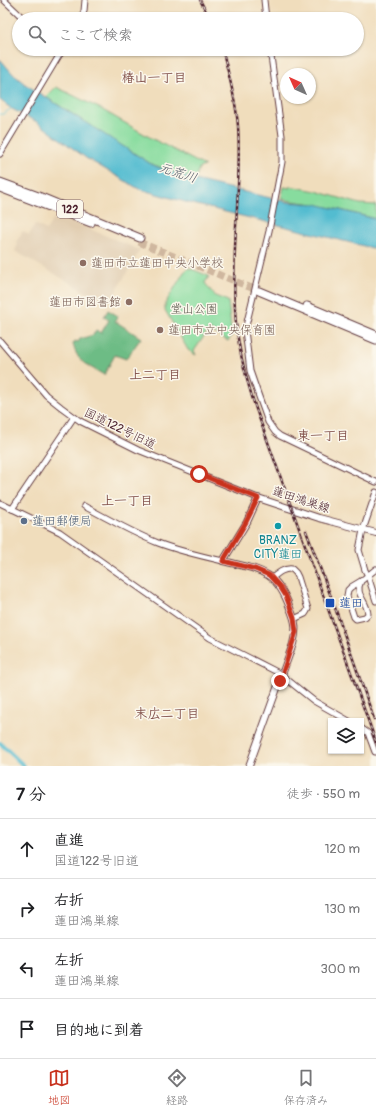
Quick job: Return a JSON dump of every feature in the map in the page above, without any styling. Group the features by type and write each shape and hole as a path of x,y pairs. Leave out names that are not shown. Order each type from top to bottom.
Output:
{"highway":[{"name":"122","path":"0,182 41,197 140,240 0,188"},
{"path":"376,335 260,290 376,340"}],"main road":[{"name":"蓮田鴻巣線","path":"223,561 258,498 306,514 376,533"},
{"path":"223,561 255,569 272,578 284,592 294,618 296,632 249,766"}],"street":[{"path":"4,0 17,12"},
{"path":"84,12 85,0"},
{"path":"264,0 265,12"},
{"path":"0,154 59,56"},
{"path":"271,56 282,136 282,162 270,226 245,330 250,371 268,422 280,436 376,482"},
{"name":"国道122号旧道","path":"0,341 41,390 74,418 132,447 258,498"},
{"path":"12,509 74,418"},
{"path":"376,492 363,530 359,550 376,601"},
{"path":"0,503 60,532 210,638 282,675 314,700 343,718"},
{"path":"84,506 156,542 179,550 223,561"},
{"path":"272,578 279,572 287,569 292,569 297,574 308,610 305,614 294,618"},
{"path":"348,590 355,590 365,601 368,614 364,617 356,619 354,617 347,592 348,590 351,587 361,582 376,569"},
{"path":"360,595 358,589 361,582"},
{"path":"364,730 368,732 374,752 376,752"}],"shaded area":[{"name":"蓮田市立蓮田中央小学校","path":"56,215 140,250 108,305 15,251 18,244 16,242 23,231 29,235 35,224 46,230"}],"green space":[{"path":"56,87 101,109 151,138 205,166 199,168 195,180 151,164 46,97"},
{"path":"290,186 316,191 360,204 376,205 376,219 318,205 281,199 284,187 290,188"},
{"name":"堂山公園","path":"189,268 209,276 205,283 215,296 228,301 232,335 228,341 209,329 194,351 196,355 188,350 165,310 165,304 184,272"},
{"path":"108,310 118,316 115,321 141,338 126,359 115,355 104,375 88,366 81,360 75,351 73,344 75,341 78,342 80,339 93,335 96,330 101,333 109,320 104,317"}],"water":[{"path":"0,59 13,74 25,84 151,164 165,170 195,180 287,202 316,204 376,219 376,249 189,203 139,189 86,158 37,122 12,109 0,100"}],"waterway":[{"path":"0,114 3,114 12,108"},
{"path":"0,743 24,766"}],"tunnel":[{"path":"139,242 259,291"}],"railway":[{"path":"200,0 206,12"},
{"path":"224,56 230,77 238,126 239,172 234,285 237,334 242,359 256,409 376,742"},
{"path":"306,531 333,602 374,719"}],"place":[{"name":"蓮田市立蓮田中央小学校","path":"83,263"},
{"name":"蓮田市図書館","path":"129,302"},
{"name":"蓮田市立中央保育園","path":"160,330"},
{"name":"蓮田郵便局","path":"24,521"},
{"name":"BRANZ CITY蓮田","path":"278,526"},
{"name":"蓮田","path":"330,603"}],"district":[{"name":"椿山一丁目","path":"154,78"},
{"name":"上二丁目","path":"155,375"},
{"name":"東一丁目","path":"323,436"},
{"name":"上一丁目","path":"127,501"},
{"name":"末広二丁目","path":"167,714"}],"route":[{"path":"199,474 258,498 223,561 255,569 269,575 286,596 296,624 296,632 280,681"}],"water label":[{"name":"元荒川","path":"178,173"}]}
